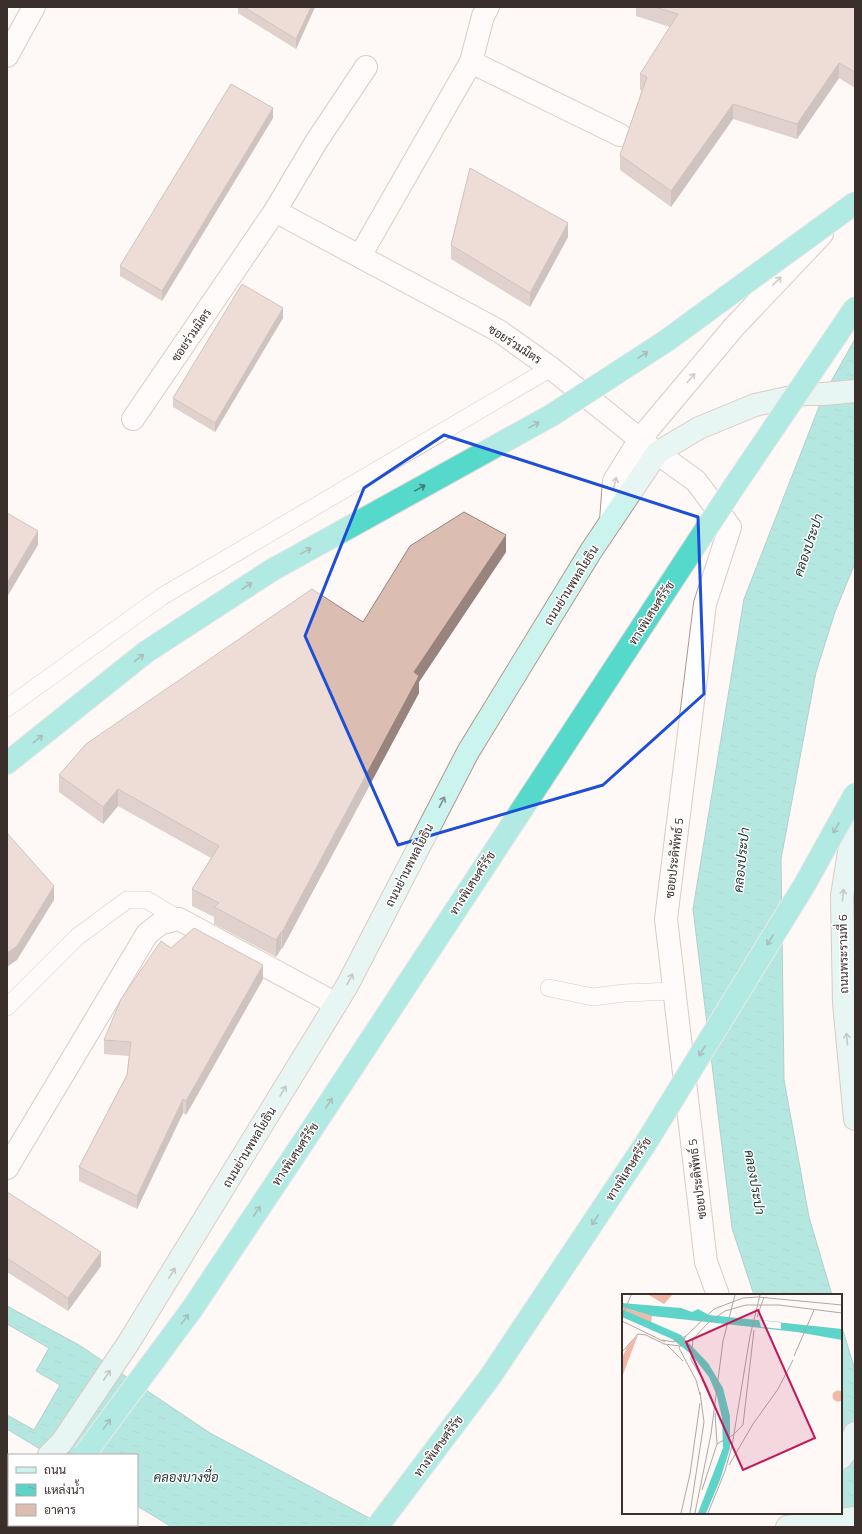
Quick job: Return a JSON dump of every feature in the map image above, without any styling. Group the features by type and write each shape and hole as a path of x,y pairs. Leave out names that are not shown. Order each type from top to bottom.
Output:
{"highway":[{"path":"7,763 146,652 272,570 552,415 666,341 855,202"},
{"name":"ทางพิเศษศรีรัช","path":"85,1454 192,1309 308,1136 733,488 855,308"},
{"name":"ทางพิเศษศรีรัช","path":"377,1527 490,1377 646,1143 805,884 855,794"}],"street":[{"path":"7,56 34,7"},
{"path":"360,256 471,62 483,16 488,7"},
{"path":"471,62 620,135"},
{"name":"ซอยร่วมมิตร","path":"133,419 276,211 316,142 366,67"},
{"path":"611,521 614,481 640,439 734,327 841,214 855,202"},
{"name":"ซอยร่วมมิตร","path":"276,211 499,332 551,368 657,453"},
{"name":"ถนนย่านพหลโยธิน","path":"56,1449 130,1342 336,1004 468,752 591,551 657,453 699,428 755,405 805,394 855,391"},
{"name":"ซอยประดิพัทธ์ 5","path":"657,453 696,481 730,527 705,604 666,919 706,1262 718,1294"},
{"name":"ถนนพระรามที่ 6","path":"855,814 842,896 844,1003 855,1119"},
{"path":"7,1168 147,934 161,923 179,919 336,1004"},
{"path":"842,1457 855,1433"},
{"path":"778,1527 788,1514"},
{"path":"787,1527 855,1518"}],"lane":[{"path":"7,708 161,597 551,368"},
{"path":"7,1007 77,938 127,900 147,900 179,919"},
{"path":"549,988 593,997 624,993 675,991"}],"highlighted area":[{"path":"444,435 698,517 704,694 603,785 398,845 305,636 364,488"}],"water":[{"name":"คลองประปา","path":"855,339 855,563 835,612 816,672 781,859 784,1080 809,1217 832,1294 754,1294 732,1228 693,909 744,599 824,394"},
{"name":"คลองบางซื่อ","path":"7,1306 79,1345 210,1433 386,1527 172,1527 138,1507 138,1454 48,1454 7,1429 7,1415 34,1430 60,1385 36,1371 49,1348 7,1324"},
{"path":"842,1327 855,1370 855,1527 842,1514"}],"building":[{"path":"244,7 311,7 296,39"},
{"path":"655,7 855,7 855,72 839,63 797,124 733,104 671,191 620,155 647,77 640,74 678,14"},
{"path":"231,84 273,108 162,291 120,266"},
{"path":"470,168 568,223 530,293 451,245"},
{"path":"242,284 283,308 215,423 173,398"},
{"path":"464,512 506,535 414,672 419,676 282,932 276,940 214,907 219,903 192,889 219,846 118,789 103,807 59,775 86,744 312,589 363,622 410,546"},
{"path":"7,513 38,531 7,583"},
{"path":"7,833 54,886 17,946 7,953"},
{"path":"194,928 263,965 186,1101 183,1099 137,1196 79,1167 127,1075 131,1042 104,1040 121,999 161,941 171,948"},
{"path":"7,1192 101,1252 68,1298 7,1258"}]}
